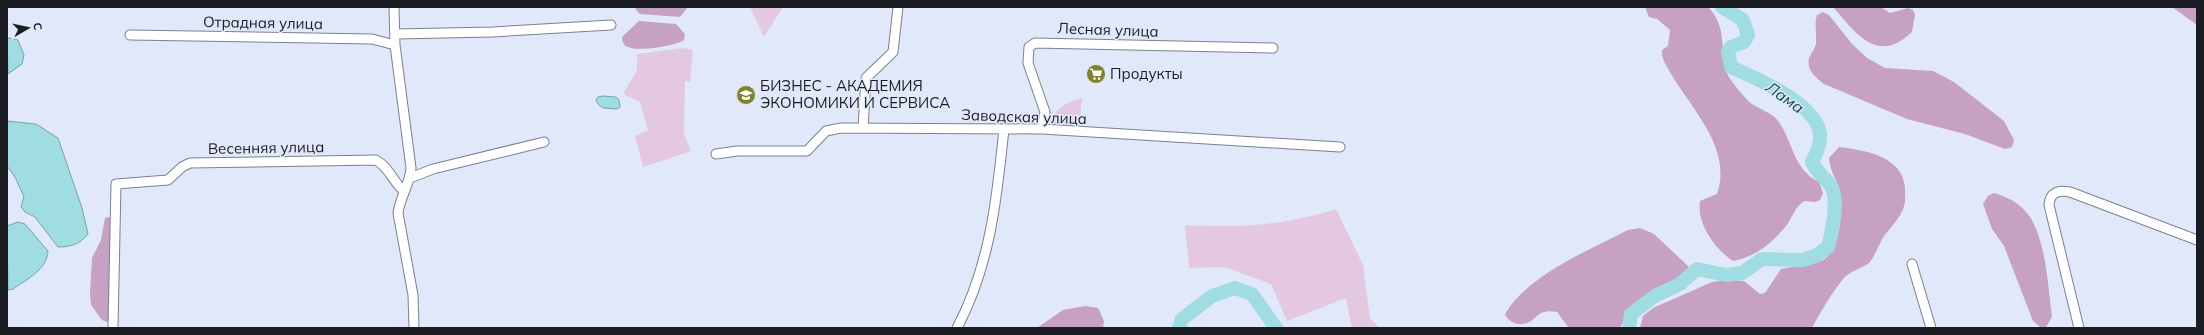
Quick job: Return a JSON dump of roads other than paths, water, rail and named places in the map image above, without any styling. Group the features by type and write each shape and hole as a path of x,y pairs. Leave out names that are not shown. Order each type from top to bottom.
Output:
{"street":[{"path":"394,7 395,45 411,168 410,178 399,201 398,213 413,296 414,328"},
{"path":"863,128 866,78 893,52 898,7"},
{"path":"395,34 493,32 611,25"},
{"name":"Отрадная улица","path":"130,35 372,39 395,45"},
{"name":"Лесная улица","path":"1042,129 1045,112 1027,58 1029,47 1034,43 1274,48"},
{"name":"Заводская улица","path":"716,154 737,151 807,151 826,131 833,129 863,128 1042,129 1340,147"},
{"path":"957,328 973,294 990,238 996,210 1004,129"},
{"path":"410,178 433,169 544,142"},
{"name":"Весенняя улица","path":"113,328 115,188 116,184 119,182 168,180 182,167 190,163 376,160 384,164 396,184 404,191"},
{"path":"2078,328 2049,205 2050,198 2054,193 2061,190 2070,192 2197,240"},
{"path":"1912,264 1931,328"}],"waterway":[{"name":"Лама","path":"1629,328 1631,314 1655,296 1680,284 1697,269 1726,275 1742,273 1762,259 1803,260 1815,256 1828,247 1835,207 1831,186 1816,169 1812,162 1820,141 1820,133 1816,122 1808,112 1783,93 1731,67 1728,52 1731,47 1744,42 1748,35 1743,20 1722,7"},
{"name":"Лама","path":"1179,328 1182,319 1212,296 1235,288 1252,294 1276,328"}],"place":[{"name":"Продукты","path":"1096,74"},
{"name":"БИЗНЕС - АКАДЕМИЯ ЭКОНОМИКИ И СЕРВИСА","path":"746,95"}]}
